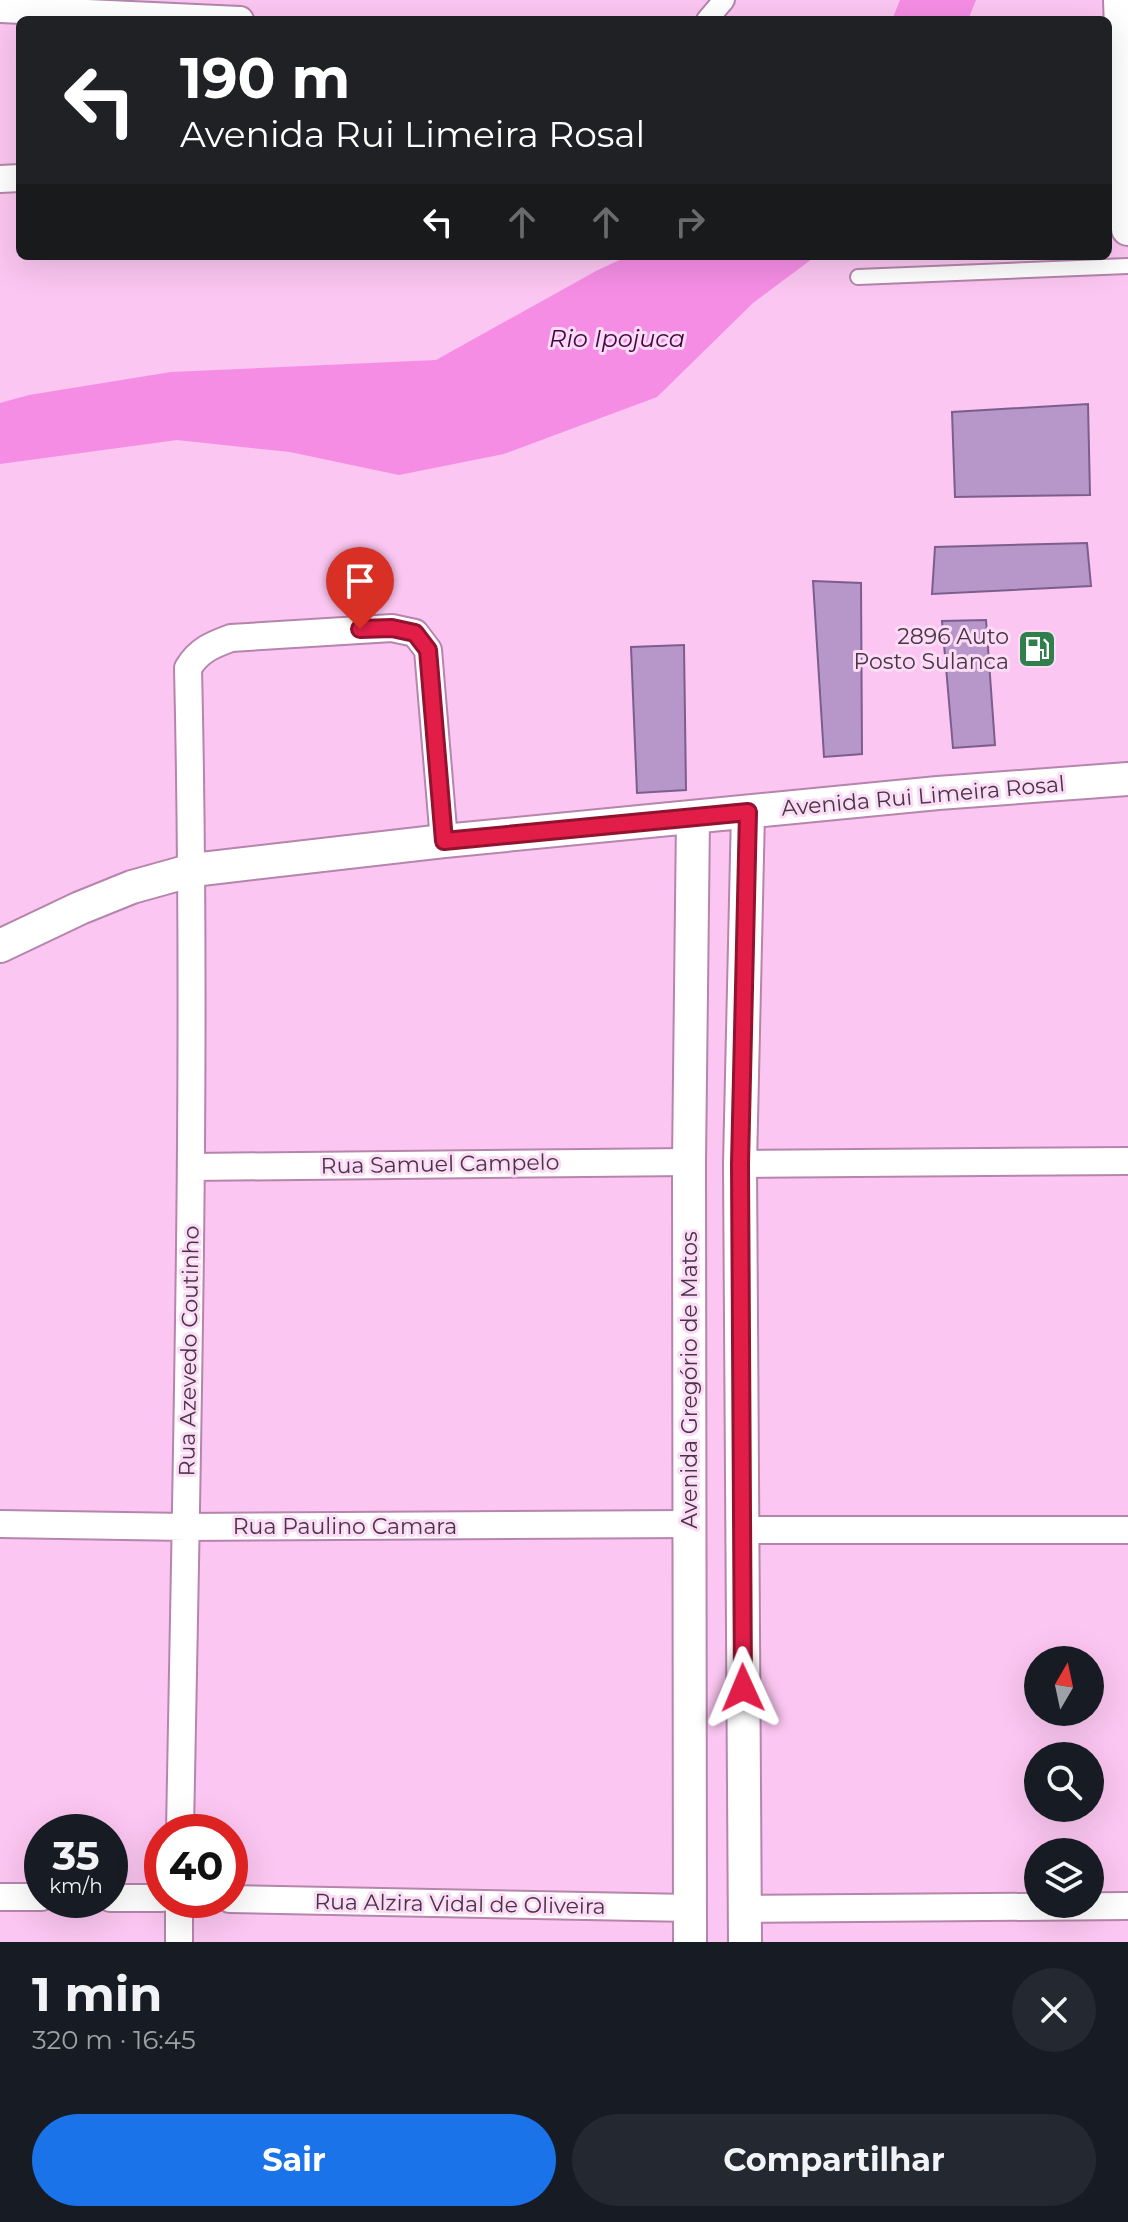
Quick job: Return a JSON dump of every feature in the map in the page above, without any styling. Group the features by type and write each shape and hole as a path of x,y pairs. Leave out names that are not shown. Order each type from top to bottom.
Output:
{"street":[{"path":"196,0 224,16"},
{"path":"710,16 724,0"},
{"path":"1120,0 1128,229"},
{"path":"0,9 160,16"},
{"name":"Rua Azevedo Coutinho","path":"180,1814 192,1167 193,870 188,668 195,657 209,645 231,638 392,628 415,633 428,650 444,841"},
{"name":"Avenida Rui Limeira Rosal","path":"0,946 132,887 193,870 444,841 938,793 1128,779"},
{"path":"745,1942 740,1164 748,812"},
{"name":"Avenida Gregório de Matos","path":"690,1942 689,1162 693,818"},
{"path":"740,1164 1128,1161"},
{"name":"Rua Samuel Campelo","path":"192,1167 689,1162"},
{"name":"Rua Paulino Camara","path":"0,1524 186,1527 690,1524"},
{"path":"741,1530 1128,1530"},
{"path":"0,1897 24,1897"},
{"name":"Rua Alzira Vidal de Oliveira","path":"248,1899 690,1908"},
{"path":"745,1909 1128,1906"},
{"path":"179,1918 179,1942"}],"lane":[{"path":"858,277 1128,266"}],"water":[{"path":"900,0 976,0 970,16 894,16"},
{"name":"Rio Ipojuca","path":"619,260 811,260 753,303 657,397 504,454 399,475 290,452 177,440 0,464 0,403 29,395 171,372 436,360"}],"building":[{"path":"1088,404 1090,495 955,497 952,412"},
{"path":"1087,543 1091,586 932,594 935,547"},
{"path":"813,581 861,583 862,754 824,757"},
{"path":"986,620 995,745 953,748 942,621"},
{"path":"684,645 686,790 637,793 631,647"}],"place":[{"name":"2896 Auto Posto Sulanca","path":"1037,649"}],"route":[{"path":"360,629 392,628 415,633 428,650 444,841 748,812 740,1164 743,1688"}]}
